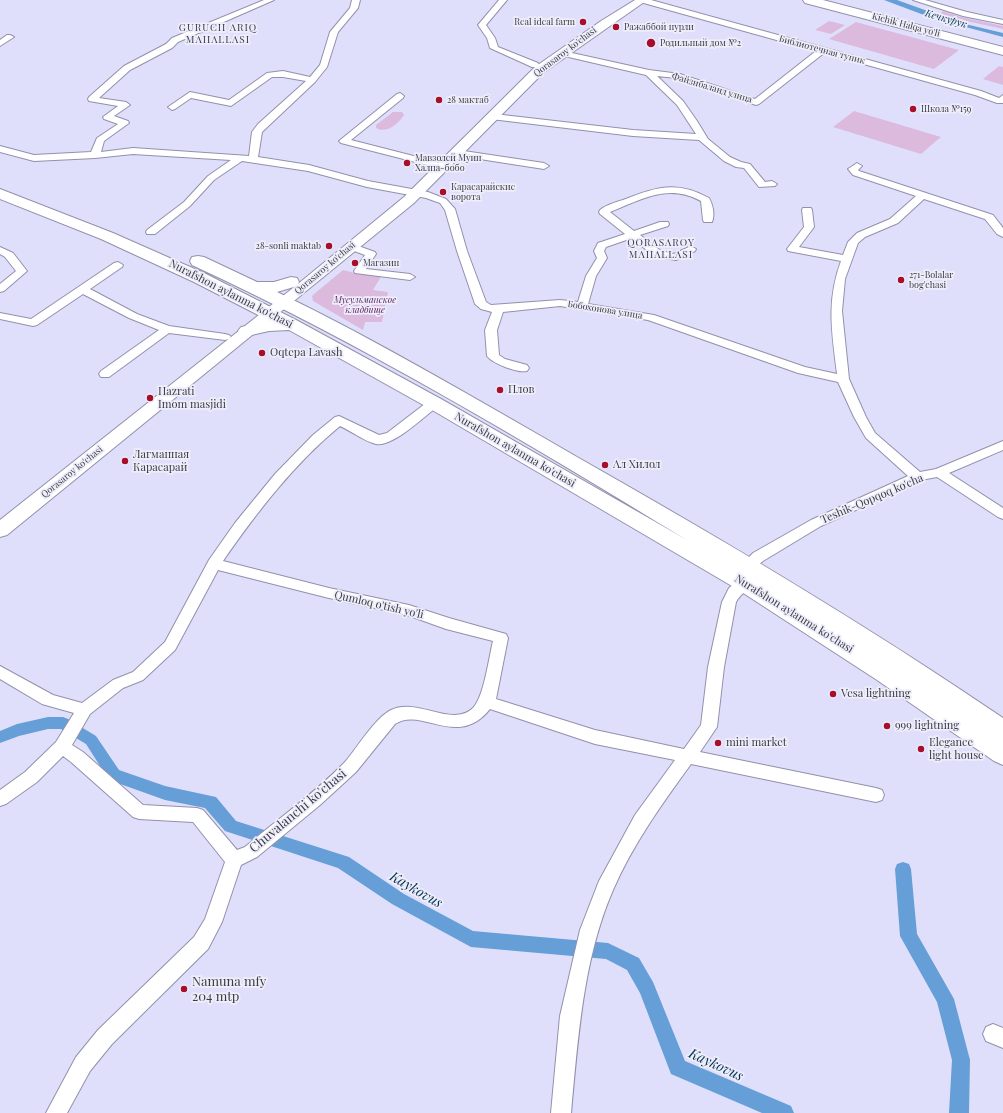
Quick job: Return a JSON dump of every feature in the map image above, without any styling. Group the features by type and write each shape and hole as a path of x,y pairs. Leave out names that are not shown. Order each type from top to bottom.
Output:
{"main road":[{"name":"Qorasaroy ko'chasi","path":"0,518 272,305 412,192 434,164 535,65 631,0"},
{"name":"Qorasaroy ko'chasi","path":"297,284 350,246 457,153 539,70 604,23 643,0"},
{"name":"Kichik Halqa yo'li","path":"809,0 1003,51"},
{"name":"Kichik Halqa yo'li","path":"830,0 1003,45"},
{"name":"Nurafshon aylanma ko'chasi","path":"0,182 25,197 91,223 189,257 255,287 272,305"},
{"name":"Nurafshon aylanma ko'chasi","path":"0,194 25,197"},
{"name":"Nurafshon aylanma ko'chasi","path":"91,223 238,297 272,305 301,320 392,360 548,459 746,574 856,653 1003,731"},
{"path":"238,297 242,308 242,316 237,332 301,320 297,284 275,287 255,287"},
{"name":"Nurafshon aylanma ko'chasi","path":"301,320 434,403 548,459"},
{"name":"Qorasaroy ko'chasi","path":"0,530 237,332"},
{"name":"Nurafshon aylanma ko'chasi","path":"938,697 1003,754"}],"street":[{"path":"95,155 100,140 125,123 107,117 126,105 92,98 127,68 170,46 175,40 270,0"},
{"path":"253,159 257,132 261,126 312,80 324,64 334,32 354,8 356,0"},
{"path":"503,0 482,25 491,38 494,48 535,65"},
{"name":"Библиотечная тупик","path":"643,0 1002,100"},
{"path":"917,0 960,13 1003,22"},
{"path":"0,44 10,37"},
{"name":"Файзибаланд улица","path":"563,53 649,73 677,76 756,102 822,50"},
{"path":"649,73 680,103 704,141 727,159 739,165 746,166 762,185 772,184"},
{"path":"172,107 190,95 231,103 270,75 283,74 312,80"},
{"path":"400,96 344,141 434,164"},
{"path":"494,116 633,133 702,137"},
{"path":"0,149 34,158 95,155 133,151 253,159 310,168 367,184 412,192"},
{"path":"457,153 544,166"},
{"path":"151,232 187,204 211,178 239,159"},
{"path":"857,166 853,169 856,173 989,217 995,221 998,230 1003,234"},
{"path":"691,249 676,258 658,254 604,212 628,201 666,189 682,190 698,195 706,200 708,220"},
{"name":"Бобохонова улица","path":"412,192 443,201 450,209 462,251 481,304 492,309 560,303 650,317 802,370 843,379"},
{"path":"917,477 870,435 843,379 836,311 840,279 853,242 861,235 894,221 922,195"},
{"path":"807,210 809,227 792,249 846,259"},
{"path":"582,306 591,276 602,258 599,251 602,245 664,224"},
{"path":"350,246 371,254 359,271 410,277"},
{"path":"0,250 9,255 22,271 0,289"},
{"path":"0,316 33,323 118,265"},
{"path":"83,290 133,316 167,329 237,332"},
{"path":"498,309 491,330 493,356 501,361 523,368"},
{"path":"105,374 167,329"},
{"path":"0,799 31,777 63,746 81,715 118,684 138,676 170,646 214,564 240,526 266,494 317,438 339,420 378,440 391,436 434,403"},
{"name":"Teshik-Qopqoq ko'cha","path":"561,1113 570,1016 589,930 605,888 641,820 686,756 709,727 716,667 729,602 734,592 758,557 816,523 917,477 939,472 1003,445"},
{"path":"939,472 1003,514"},
{"name":"Qumloq o'tish yo'li","path":"214,564 329,593 409,610 501,638 487,702"},
{"path":"0,672 48,700 81,715"},
{"path":"487,702 596,737 876,794"},
{"name":"Chuvalanchi ko'chasi","path":"234,860 251,852 314,800 350,767 389,718 397,714 416,713 447,721 464,720 478,712 487,702"},
{"path":"56,1113 83,1064 105,1037 201,943 213,922 234,860 197,815 139,812 63,746"}],"green space":[{"path":"943,11 961,17 1003,26 1003,29 939,15"},
{"path":"829,21 845,25 831,34 815,30"},
{"path":"856,22 959,50 934,69 829,39"},
{"path":"999,66 1003,67 1003,85 983,79"},
{"path":"854,111 941,137 921,154 833,127"},
{"path":"393,112 402,112 404,115 399,122 388,129 380,130 376,128 376,125"},
{"name":"Мусульманское кладбище","path":"343,270 359,274 360,272 382,275 373,290 388,292 382,322 365,322 363,330 313,301 312,296"}],"water":[{"name":"Кечкурук","path":"884,0 897,0 961,23 1003,33 1003,37 932,18"}],"waterway":[{"name":"Kaykovus","path":"0,737 17,730 48,723 63,723 91,740 114,775 165,793 210,802 231,826 343,862 398,899 471,939 608,951 633,964 647,988 678,1067 784,1113"},
{"name":"Kaykovus","path":"903,869 909,936 945,999 961,1060 959,1113"}],"place":[{"name":"Real ideal farm","path":"583,22"},
{"name":"Ражаббой нурли","path":"616,27"},
{"name":"Родильный дом №2","path":"651,43"},
{"name":"28 мактаб","path":"439,100"},
{"name":"Школа №159","path":"913,109"},
{"name":"Мавзолей Муин Халпа-бобо","path":"407,163"},
{"name":"Карасарайские ворота","path":"443,192"},
{"name":"28-sonli maktab","path":"329,246"},
{"name":"Магазин","path":"355,263"},
{"name":"271-Bolalar bog'chasi","path":"901,280"},
{"name":"Oqtepa Lavash","path":"262,353"},
{"name":"Плов","path":"500,390"},
{"name":"Hazrati Imom masjidi","path":"150,398"},
{"name":"Лагманная Карасарай","path":"125,461"},
{"name":"Ал Хилол","path":"605,465"},
{"name":"Vesa lightning","path":"833,694"},
{"name":"999 lightning","path":"887,726"},
{"name":"mini market","path":"718,743"},
{"name":"Elegance light house","path":"921,749"},
{"name":"Namuna mfy 204 mtp","path":"184,989"}],"district":[{"name":"GURUCH ARIQ MAHALLASI","path":"218,34"},
{"name":"QORASAROY MAHALLASI","path":"661,248"}]}
